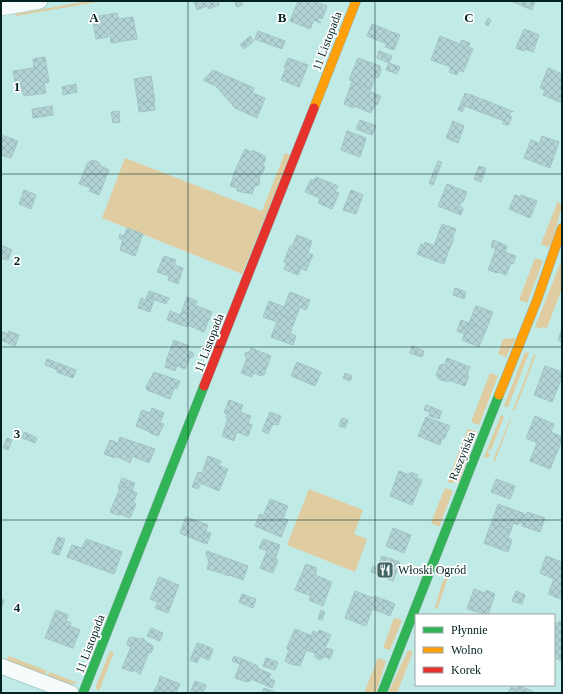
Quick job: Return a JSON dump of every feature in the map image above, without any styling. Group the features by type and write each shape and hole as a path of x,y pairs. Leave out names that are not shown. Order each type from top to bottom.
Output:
{"street":[{"path":"1,8 40,1"},
{"name":"11 Listopada","path":"84,693 356,1"},
{"name":"Raszyńska","path":"382,693 537,300 562,228"},
{"path":"1,666 71,693"}],"shaded area":[{"path":"89,1 103,1 16,16 15,14"},
{"path":"285,153 290,155 242,274 102,218 125,158 262,211"},
{"path":"558,201 562,207 551,245 548,247 541,244"},
{"path":"535,258 543,261 527,303 519,300"},
{"path":"562,259 562,288 547,328 543,327 541,329 535,327"},
{"path":"516,338 506,357 498,354 503,339"},
{"path":"525,352 529,353 508,407 504,406"},
{"path":"534,355 536,355 515,410 513,410"},
{"path":"490,373 498,376 479,425 471,422"},
{"path":"501,415 504,417 491,450 489,449 488,453 490,454 488,458 484,457"},
{"path":"510,419 495,461 493,461"},
{"path":"468,429 477,432 459,482 447,482"},
{"path":"445,488 453,491 439,527 431,523"},
{"path":"309,489 363,510 354,534 367,539 355,572 287,545"},
{"path":"446,578 448,578 437,609 435,608 442,583"},
{"path":"394,618 402,620 390,650 383,648"},
{"path":"408,650 413,652 397,693 388,693"},
{"path":"110,651 114,652 99,691 97,690 96,686"},
{"path":"9,656 47,671 45,675 7,660"},
{"path":"378,658 386,661 376,693 364,693"},
{"path":"49,672 77,683 71,684 48,676"}],"building":[{"path":"194,1 221,1 218,2 219,5 209,9 207,6 197,10"},
{"path":"241,1 243,5 237,7 235,3"},
{"path":"298,1 314,1 327,6 322,19 319,17 318,21 321,22 320,23 314,20 310,29 290,21"},
{"path":"511,1 535,1 532,10"},
{"path":"117,13 119,19 133,17 137,39 111,43 110,33 108,34 108,37 96,39 93,21 100,20 99,16"},
{"path":"488,18 491,20 488,26 485,24"},
{"path":"372,24 400,35 394,50 385,47 387,44 367,36"},
{"path":"524,29 532,32 524,51 516,48"},
{"path":"258,31 285,41 282,49 255,39"},
{"path":"532,32 539,35 533,52 525,49"},
{"path":"250,36 254,41 244,49 240,45"},
{"path":"440,36 460,44 462,40 470,43 468,47 473,49 463,72 459,70 457,75 449,72 451,67 431,60"},
{"path":"379,51 392,56 389,63 377,58"},
{"path":"45,57 49,82 44,83 46,93 24,96 23,91 17,92 13,71 34,68 33,59"},
{"path":"288,58 308,65 299,87 281,80"},
{"path":"358,58 380,66 381,70 378,78 375,77 371,89 349,80"},
{"path":"389,63 400,67 397,74 386,70"},
{"path":"548,68 562,74 562,103 543,95 545,90 540,88"},
{"path":"213,70 254,88 252,93 265,98 257,118 235,108 216,86 203,80"},
{"path":"151,76 155,101 138,103 134,79"},
{"path":"352,82 371,89 369,91 381,96 371,113 354,106 353,108 344,104"},
{"path":"76,84 77,92 63,95 62,87"},
{"path":"465,93 474,96 470,108 465,106 462,112 458,110"},
{"path":"474,96 487,101 483,113 470,108"},
{"path":"154,101 155,110 139,112 138,103"},
{"path":"487,101 514,112 511,111 509,116 512,117 508,125 503,124 504,121 483,113"},
{"path":"52,106 53,115 33,118 32,109"},
{"path":"119,111 120,122 113,123 111,112"},
{"path":"360,120 376,126 372,135 356,129"},
{"path":"453,121 464,126 458,143 446,138"},
{"path":"347,131 366,138 360,157 341,150"},
{"path":"1,135 18,141 11,158 1,155"},
{"path":"542,136 559,142 552,162 535,155"},
{"path":"531,140 539,143 535,155 552,162 550,168 524,158"},
{"path":"245,149 251,152 253,150 266,157 263,166 265,167 259,179 260,181 258,186 255,185 252,194 237,191 237,188 230,186 233,175"},
{"path":"93,160 109,170 99,195 89,191 91,188 79,184 88,162"},
{"path":"438,161 442,162 433,185 429,183"},
{"path":"479,166 486,168 481,182 474,179"},
{"path":"316,177 338,186 335,192 339,193 332,209 318,203 320,198 305,192 311,179 314,181"},
{"path":"447,184 467,192 463,202 461,201 459,206 463,208 461,215 438,206"},
{"path":"24,190 36,195 31,209 19,204"},
{"path":"351,190 363,195 356,214 343,210"},
{"path":"515,195 520,197 521,195 537,201 530,218 509,209"},
{"path":"442,224 456,229 452,238 454,239 444,264 417,254 421,244 424,245 425,242 434,246"},
{"path":"127,228 143,234 135,256 120,250 123,240 119,238 120,234 124,236"},
{"path":"297,235 312,241 308,253 313,255 306,271 301,268 298,275 284,269 287,263 284,262 290,246 292,247"},
{"path":"493,240 507,246 505,252 491,247"},
{"path":"1,245 12,250 8,260 1,258"},
{"path":"496,249 516,256 506,275 488,270"},
{"path":"164,256 176,260 174,265 183,268 178,284 168,280 169,276 157,272"},
{"path":"455,288 466,292 464,299 453,295"},
{"path":"149,291 169,298 166,304 147,297"},
{"path":"290,292 310,300 306,310 300,307 295,320 266,309 269,301 284,307"},
{"path":"147,297 154,300 150,312 138,308 141,298 146,300"},
{"path":"187,297 197,301 195,305 212,312 208,322 182,311"},
{"path":"476,306 493,312 486,330 469,323"},
{"path":"266,309 295,320 290,333 296,336 293,345 271,337 277,322 263,317"},
{"path":"170,311 180,315 182,311 208,322 204,332 188,325 187,327 167,320"},
{"path":"461,320 469,323 465,334 457,331"},
{"path":"469,323 486,330 479,347 462,340"},
{"path":"562,329 562,342 558,340"},
{"path":"1,331 8,334 9,331 19,335 15,346 1,340"},
{"path":"174,340 189,346 187,350 193,353 194,356 190,358 185,369 166,361"},
{"path":"412,346 424,351 422,357 410,353"},
{"path":"251,348 271,356 264,375 261,376 253,373 252,377 241,373 247,358 245,353 249,352"},
{"path":"447,358 470,367 467,375 469,376 465,386 449,380 448,382 439,379 436,375 440,365 445,364"},
{"path":"47,359 76,370 73,378 57,372 58,370 45,365"},
{"path":"167,361 177,365 175,371 165,367"},
{"path":"297,362 321,372 315,386 291,376"},
{"path":"545,366 562,372 562,377 552,402 534,395"},
{"path":"154,372 180,381 177,389 174,388 170,399 147,390 146,387"},
{"path":"345,373 352,376 350,381 343,378"},
{"path":"229,400 243,405 240,412 251,416 248,423 252,425 248,436 237,432 234,441 222,436 228,419 226,418 227,414 224,413"},
{"path":"426,405 442,411 439,419 429,416 430,412 424,410"},
{"path":"152,408 164,413 160,423 164,424 158,436 136,426 142,410 150,413"},
{"path":"270,412 281,416 278,425 273,424 268,434 262,431"},
{"path":"535,416 554,424 551,432 562,437 550,469 530,461 537,443 526,438"},
{"path":"426,417 450,426 444,439 442,438 440,445 418,436"},
{"path":"342,418 348,420 345,428 339,426"},
{"path":"24,432 37,438 35,443 22,438"},
{"path":"120,437 155,449 149,463 132,456 130,463 119,457 115,458 104,454 110,440 118,443"},
{"path":"7,438 12,440 8,450 3,448"},
{"path":"208,456 221,461 219,466 228,469 219,491 201,483 198,489 192,487 198,472 202,473"},
{"path":"399,471 409,475 410,472 418,475 417,478 422,480 412,505 390,496"},
{"path":"122,478 135,483 132,491 121,486 120,489 118,488"},
{"path":"496,479 515,486 510,499 491,492"},
{"path":"121,486 137,493 133,503 136,504 130,518 110,512"},
{"path":"270,499 288,506 283,518 288,520 281,537 255,526 260,514 263,516"},
{"path":"498,504 523,513 518,525 513,523 511,531 491,524"},
{"path":"527,512 545,518 540,532 522,526 523,523 519,522 522,514 526,515"},
{"path":"186,517 208,525 201,542 180,533"},
{"path":"491,524 511,530 508,538 512,540 508,552 484,543"},
{"path":"393,528 411,535 404,553 386,546"},
{"path":"205,531 211,533 207,544 201,542"},
{"path":"58,537 65,539 59,555 52,553"},
{"path":"86,539 122,552 114,574 67,557 72,545 82,548"},
{"path":"263,539 280,545 275,559 278,560 273,573 260,568 267,551 259,548"},
{"path":"207,551 248,566 243,580 207,569 209,562 206,554"},
{"name":"Włoski Ogród","path":"382,556 400,562 393,581 379,575 377,576 378,574 371,572 373,566 377,568"},
{"path":"546,556 562,562 561,599 548,594 554,579 540,573"},
{"path":"306,564 317,568 315,575 332,582 323,606 309,600 311,596 295,590"},
{"path":"159,577 179,585 168,613 155,608 158,602 150,599"},
{"path":"474,589 485,593 486,590 495,594 488,614 467,609"},
{"path":"355,591 373,598 374,596 385,600 381,612 372,609 366,626 345,618"},
{"path":"516,591 525,595 522,604 512,601"},
{"path":"242,594 256,599 253,608 239,602"},
{"path":"1,599 4,600 1,609"},
{"path":"385,600 395,604 390,616 381,612"},
{"path":"56,610 68,615 66,621 71,623 70,626 80,630 73,648 45,638"},
{"path":"321,610 325,612 322,620 318,619"},
{"path":"559,621 562,622 562,661 555,658 555,622 558,624"},
{"path":"151,628 163,633 160,641 147,636"},
{"path":"295,629 312,636 300,666 285,661 289,650 287,647"},
{"path":"319,630 331,635 325,648 327,649 323,658 320,660 315,657 315,653 306,650 313,631 318,633"},
{"path":"129,638 144,639 152,645 153,648 151,653 149,652 140,675 133,670 133,672 122,668 131,647 128,646 127,643"},
{"path":"197,643 204,645 197,663 190,660"},
{"path":"204,645 213,649 209,660 199,656"},
{"path":"327,648 333,650 330,659 324,656"},
{"path":"234,656 242,659 240,664 232,661"},
{"path":"266,658 278,662 275,670 263,666"},
{"path":"242,659 271,674 269,678 275,681 272,688 251,679 247,682 235,678"},
{"path":"160,676 180,684 176,693 153,693 157,687"},
{"path":"195,681 206,685 203,693 190,693"},
{"path":"517,686 520,686 532,691 531,693 508,693 511,687 516,689"},
{"path":"264,688 278,693 262,693"}],"traffic: fast":[{"path":"83,693 204,386"},
{"path":"382,693 499,395"}],"traffic: slow":[{"path":"314,108 356,1"},
{"path":"499,395 537,300 562,228"}],"traffic: jam":[{"path":"204,386 314,108"}],"place":[{"name":"Włoski Ogród","path":"385,570"}]}
